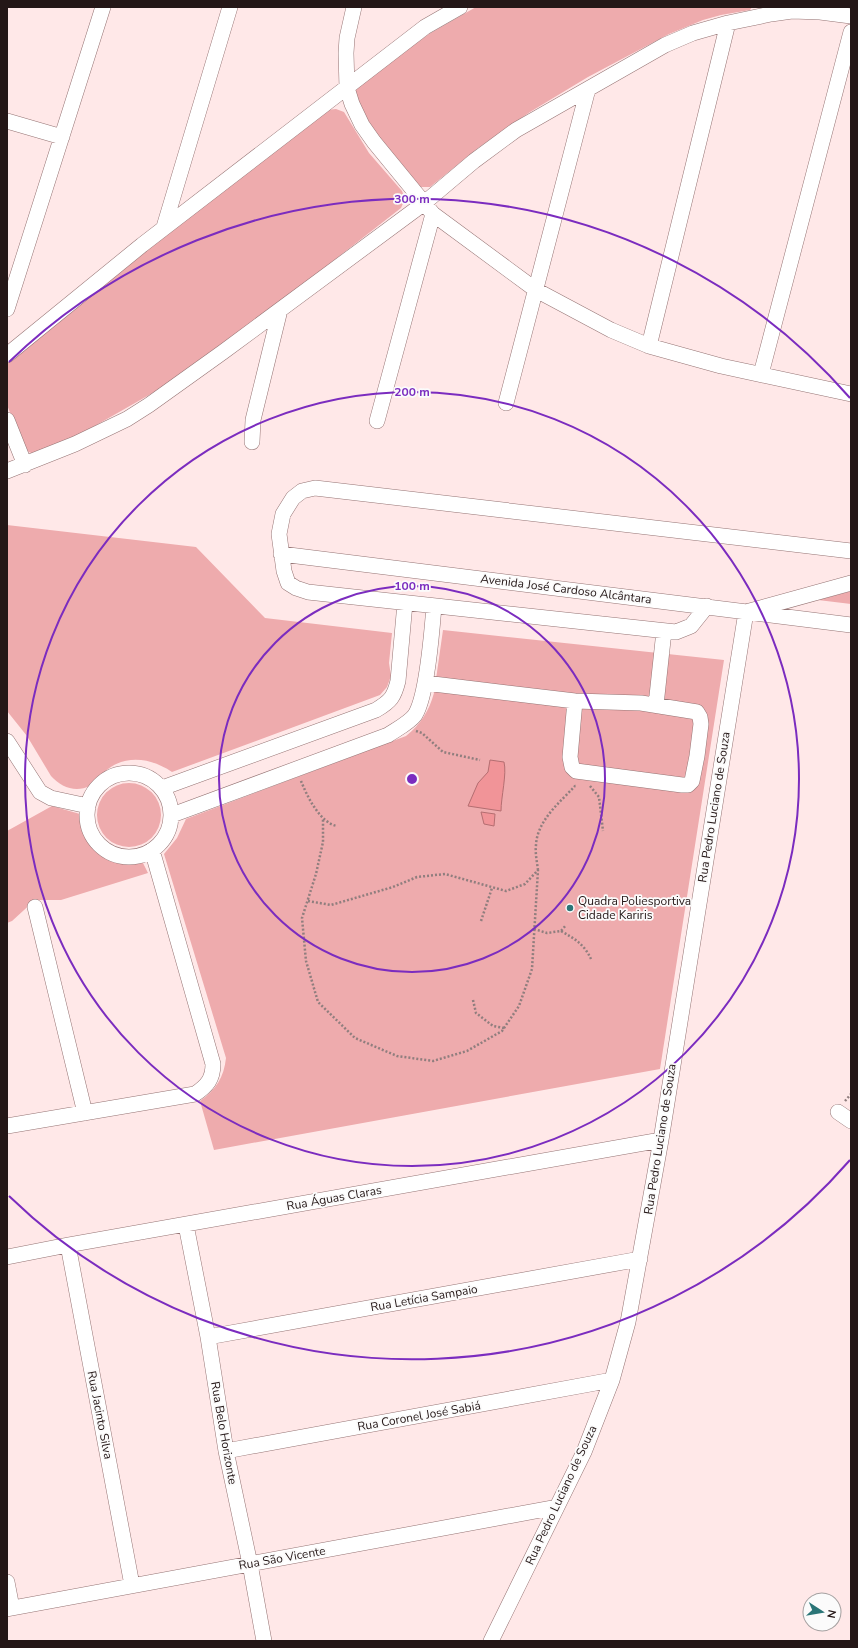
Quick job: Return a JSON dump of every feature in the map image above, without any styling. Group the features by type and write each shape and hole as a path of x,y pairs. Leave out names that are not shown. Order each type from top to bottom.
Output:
{"street":[{"path":"7,309 103,7"},
{"path":"164,227 230,7"},
{"path":"354,7 347,46 347,88 352,104 362,125 428,209 536,290 604,326 649,346 721,366 851,394"},
{"path":"7,354 164,227 425,27 460,7"},
{"path":"7,471 75,444 127,419 182,382 280,310 428,209 474,161 516,130 665,45 693,33 770,10 820,12 851,16"},
{"path":"649,346 728,23"},
{"path":"761,374 851,32"},
{"path":"506,403 588,89"},
{"path":"7,121 62,137"},
{"path":"377,421 428,209"},
{"path":"252,442 253,420 280,310"},
{"path":"7,420 25,465"},
{"path":"707,606 692,626 676,632 308,592 296,588 288,583 284,571 279,534 284,514 293,498 302,491 314,488 851,551"},
{"name":"Avenida José Cardoso Alcântara","path":"281,554 851,624"},
{"path":"746,612 851,583"},
{"path":"162,788 376,710 389,702 395,693 398,681 405,603"},
{"path":"172,815 388,735 403,726 414,715 420,703 425,682 434,606"},
{"name":"Rua Pedro Luciano de Souza","path":"491,1641 584,1452 612,1380 628,1322 661,1140 746,612"},
{"path":"656,705 664,631"},
{"path":"425,682 575,701 656,705 697,712 700,717 697,756 692,781 688,785 576,771 572,767 570,757 575,701"},
{"path":"7,741 40,792 51,798 88,806"},
{"path":"126,772 140,773 152,779 162,788 168,800 172,815 169,828 163,841 152,850 139,856 125,857 111,853 99,845 91,833 87,820 88,806 93,794 101,783 113,776 126,772"},
{"path":"7,1126 195,1094 204,1088 210,1081 213,1072 213,1064 152,850"},
{"path":"35,907 85,1113"},
{"path":"838,1112 851,1121"},
{"name":"Rua Águas Claras","path":"7,1258 68,1245 661,1140"},
{"name":"Rua Belo Horizonte","path":"186,1225 208,1337 226,1451 250,1564 264,1641"},
{"name":"Rua Jacinto Silva","path":"68,1245 132,1585"},
{"name":"Rua Letícia Sampaio","path":"208,1337 640,1259"},
{"name":"Rua Coronel José Sabiá","path":"226,1451 612,1380"},
{"name":"Rua São Vicente","path":"9,1608 557,1507"},
{"path":"7,1582 9,1608"}],"path":[{"path":"403,726 422,733 443,752 480,760"},
{"path":"296,769 307,797 330,825 337,826"},
{"path":"589,785 599,797 603,831"},
{"path":"323,818 323,842 316,874 302,918 306,961 318,1002 355,1038 397,1056 433,1061 467,1051 502,1031 519,1006 532,969 538,870 536,844 541,825 575,786 582,786"},
{"path":"308,901 331,905 393,887 417,876 445,874 506,891 525,884 538,870"},
{"path":"481,921 492,888"},
{"path":"561,931 566,925"},
{"path":"534,929 547,933 561,931 574,938 586,948 591,959"},
{"path":"473,1000 476,1013 480,1017 493,1026 504,1028"}],"shaded area":[{"path":"476,7 752,7 750,10 703,20 669,34 588,77 530,112 478,148 430,187 419,187 375,134 354,97 355,92 359,84 429,34"},
{"path":"336,109 344,112 369,153 402,191 405,199 401,208 292,293 156,391 79,435 33,454 25,450 7,405 7,360 327,110"},
{"path":"7,525 196,547 265,618 392,633 389,663 391,676 387,687 380,695 172,772 149,761 124,761 108,769 90,786 74,789 64,786 51,776 27,736 7,711"},
{"path":"851,591 851,604 818,600"},
{"path":"443,630 724,660 660,1069 214,1150 200,1101 215,1088 221,1077 226,1058 164,854 177,838 186,819 406,736 420,722 432,700"},
{"path":"490,760 504,762 505,773 501,811 468,806 478,783 488,772"},
{"path":"123,783 135,783 152,792 159,803 161,815 159,827 152,838 135,847 123,847 111,842 102,833 97,821 97,809 102,797 111,788"},
{"path":"52,806 80,814 87,836 93,845 109,858 130,863 143,863 148,873 61,900 35,900 12,921 7,923 7,831"},
{"path":"481,812 495,814 494,826 484,824"}],"place":[{"name":"Quadra Poliesportiva Cidade Kariris","path":"570,908"}]}
